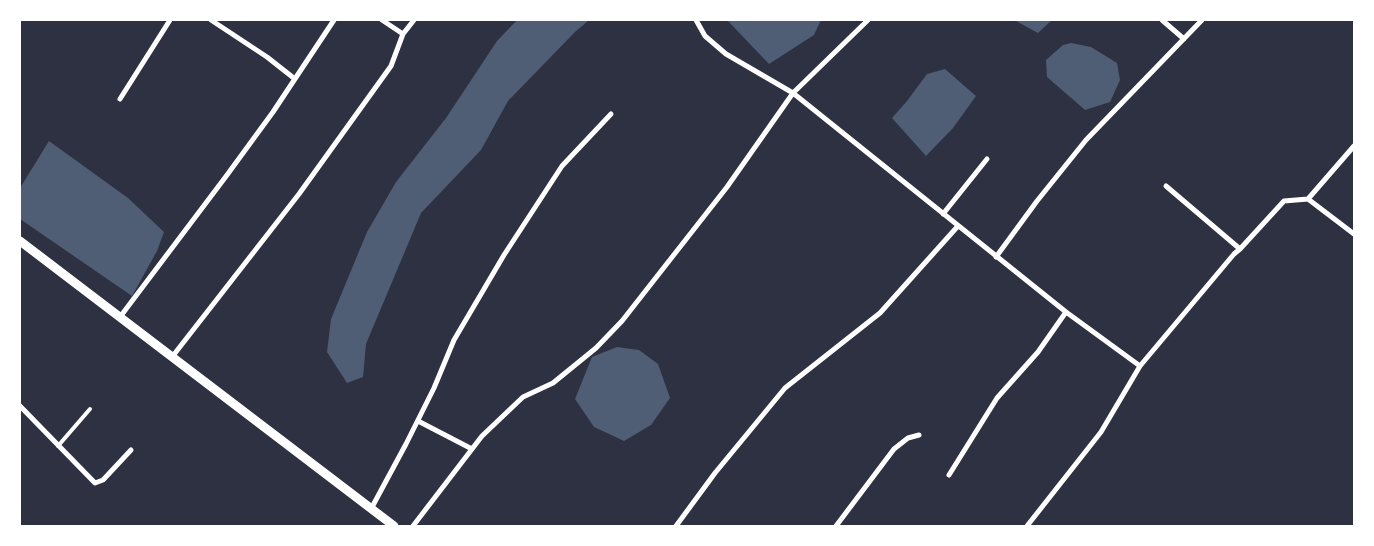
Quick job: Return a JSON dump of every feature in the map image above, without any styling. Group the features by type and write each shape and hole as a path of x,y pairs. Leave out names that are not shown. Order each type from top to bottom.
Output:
{"street":[{"path":"120,99 170,20"},
{"path":"211,20 267,56 295,79"},
{"path":"120,317 227,175 334,20"},
{"path":"382,20 402,34"},
{"path":"172,357 299,194 386,73 391,66 402,34 414,20"},
{"path":"696,20 705,36 726,54 793,93 996,257 1066,312 1140,366"},
{"path":"413,526 482,436 523,397 552,383 596,348 622,321 728,187 793,93 868,20"},
{"path":"1162,20 1184,39"},
{"path":"996,257 1037,201 1086,140 1202,20"},
{"path":"371,509 418,421 454,340 504,255 562,166 611,114"},
{"path":"1308,199 1354,146"},
{"path":"943,214 987,159"},
{"path":"1166,186 1240,249"},
{"path":"1027,526 1101,432 1140,366 1234,254 1284,201 1308,199 1354,234"},
{"path":"676,526 785,388 880,313 958,226"},
{"path":"20,241 394,526"},
{"path":"949,474 997,398 1038,352 1066,312"},
{"path":"20,406 95,483 103,480 131,450"},
{"path":"418,421 472,449"},
{"path":"836,526 894,449 908,438 919,435"}],"lane":[{"path":"58,446 90,409"}],"water":[{"path":"517,20 589,20 508,101 481,150 421,213 366,344 363,377 347,383 327,352 331,319 367,232 396,182 446,118 497,41"},
{"path":"727,20 821,20 814,35 769,64"},
{"path":"1014,20 1052,20 1038,33"},
{"path":"1071,43 1091,47 1117,63 1120,80 1110,102 1085,110 1047,77 1046,60 1063,45"},
{"path":"945,69 976,96 953,128 926,156 892,118 927,74"},
{"path":"49,141 128,198 164,232 157,251 132,296 20,219 20,188"},
{"path":"617,347 639,350 658,364 670,398 651,425 624,441 594,427 575,399 592,357"}]}
